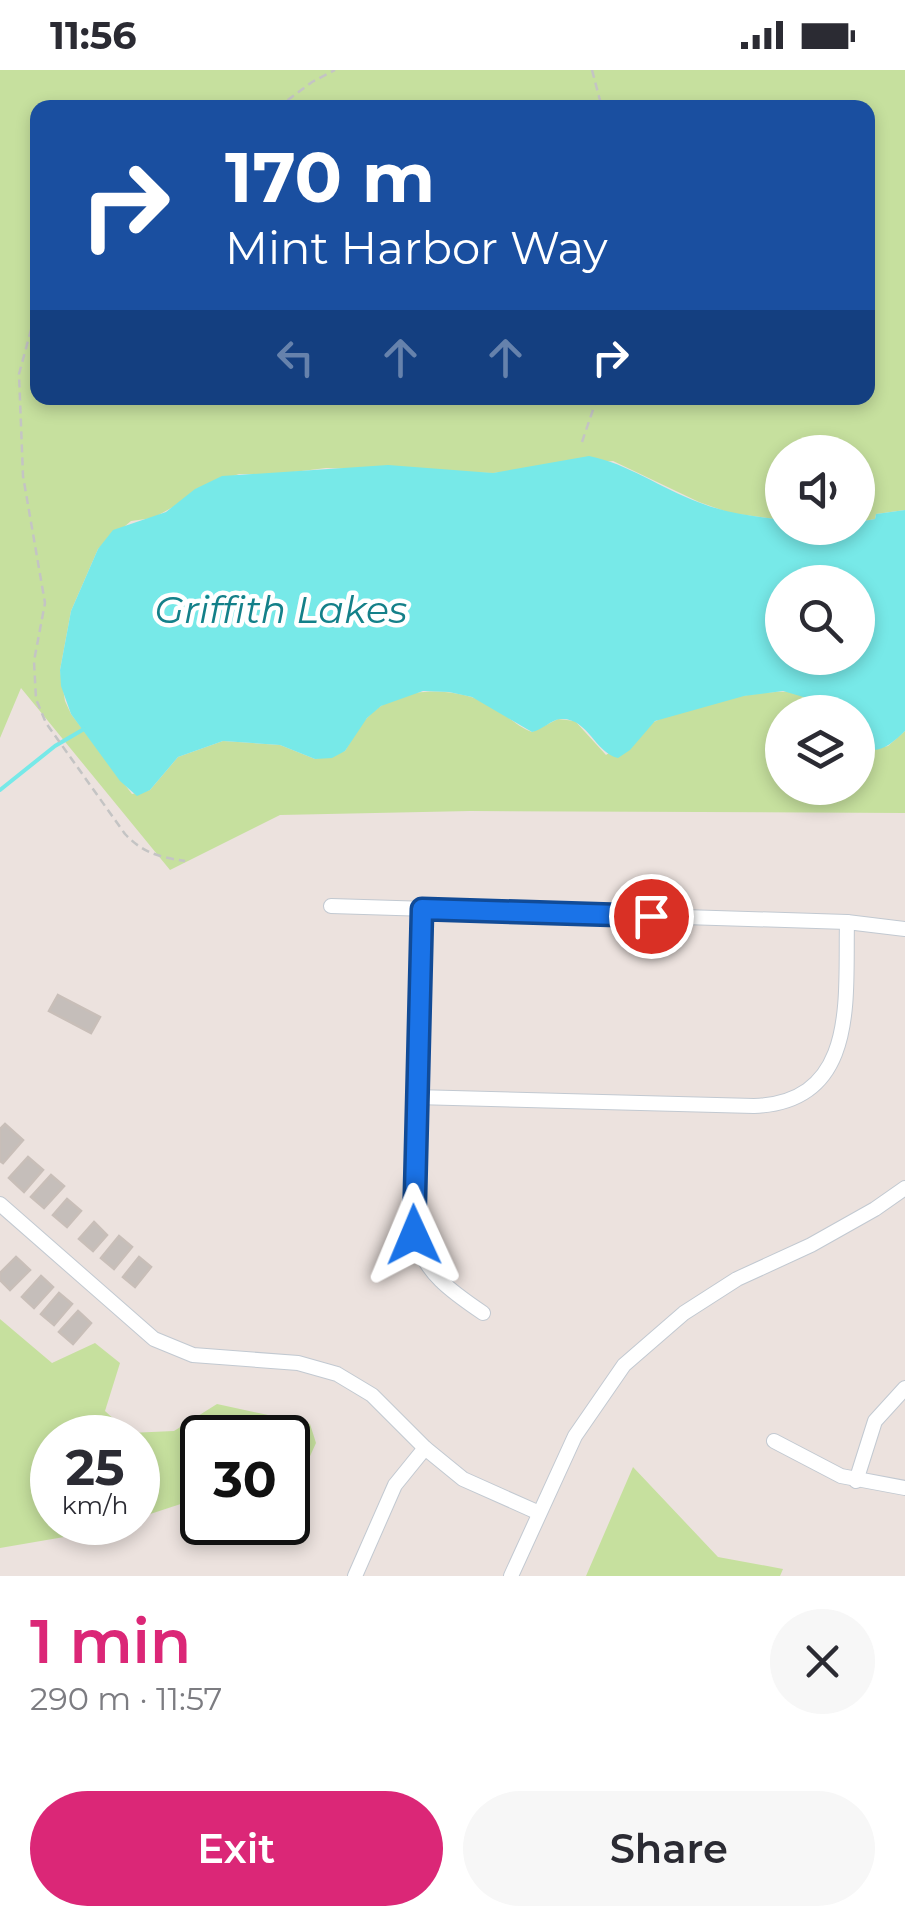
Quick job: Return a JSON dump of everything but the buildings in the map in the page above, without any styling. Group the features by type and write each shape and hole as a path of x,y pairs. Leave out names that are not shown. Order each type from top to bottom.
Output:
{"street":[{"path":"330,906 848,922 905,930"},
{"path":"422,909 412,1224 416,1245 439,1281 483,1314"},
{"path":"416,1097 754,1106 788,1100 817,1082 832,1064 841,1043 848,922"},
{"path":"511,1576 575,1436 624,1365 684,1313 737,1279 811,1246 905,1188"},
{"path":"0,1204 154,1338 194,1355 298,1363 337,1374 372,1396 462,1479 538,1512"},
{"path":"856,1481 875,1421 905,1388"},
{"path":"774,1441 812,1464 856,1481 905,1488"},
{"path":"356,1576 395,1485 424,1448"}],"path":[{"path":"288,100 335,70"},
{"path":"592,70 600,100"},
{"path":"30,333 19,374 23,476 45,603 34,661 36,698 56,736 138,847 154,857 184,861"},
{"path":"582,442 595,405"}],"green space":[{"path":"0,70 905,70 905,510 876,514 875,519 875,435 765,435 765,518 730,513 699,502 613,461 493,473 326,468 239,474 196,489 153,518 131,521 98,549 71,611 60,670 71,714 132,794 150,790 178,757 223,741 280,745 315,759 345,751 358,729 379,707 410,694 461,694 492,706 532,732 558,719 575,721 606,755 645,727 670,715 726,699 783,692 801,695 765,695 765,805 875,805 875,748 888,746 905,731 905,813 470,811 280,815 170,870 21,688 0,738"},
{"path":"0,1319 52,1363 95,1343 120,1363 105,1411 109,1415 30,1415 30,1543 0,1548"},
{"path":"217,1404 268,1415 199,1415"},
{"path":"310,1424 316,1443 310,1456"},
{"path":"180,1427 180,1504 160,1511 160,1432"},
{"path":"633,1467 718,1557 783,1569 780,1576 586,1576"}],"water":[{"name":"Griffith Lakes","path":"589,456 708,506 765,518 765,545 875,545 876,514 905,510 905,731 875,750 875,695 796,695 783,691 744,696 655,721 618,758 570,720 560,719 532,732 472,697 423,691 381,706 367,718 345,751 332,758 315,759 280,745 223,741 178,757 150,790 137,796 120,781 71,714 61,686 60,670 71,611 98,549 113,530 166,512 195,489 222,476 388,465 493,473"}],"waterway":[{"path":"0,790 55,746 84,729"}],"route":[{"path":"414,1235 422,909 651,916"}]}
